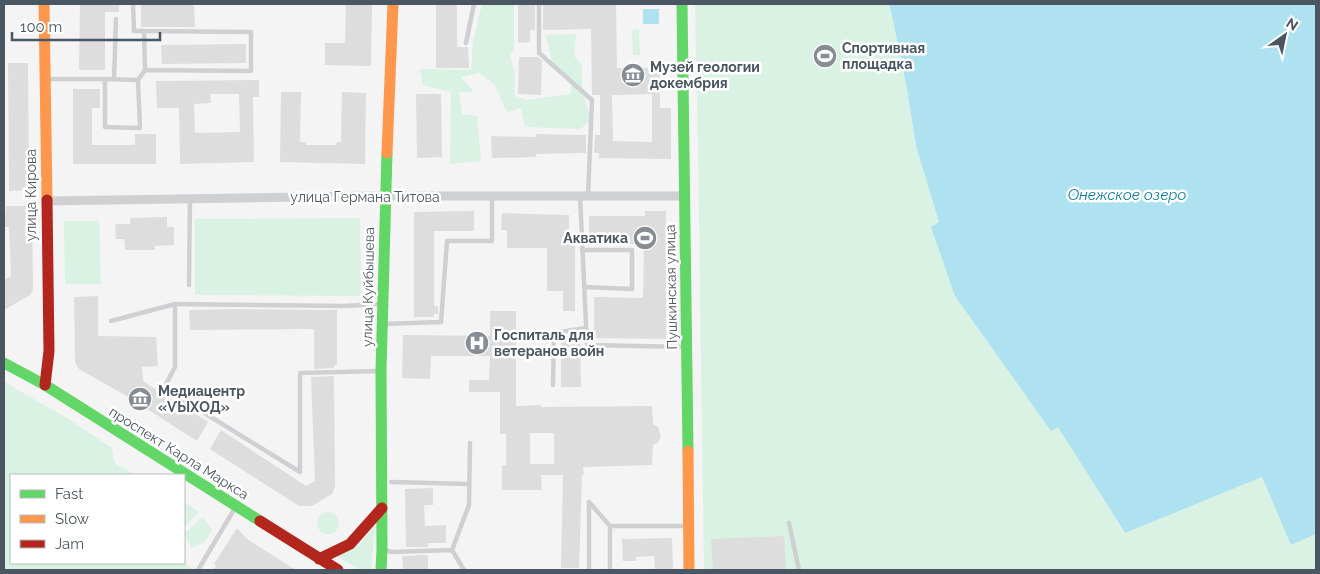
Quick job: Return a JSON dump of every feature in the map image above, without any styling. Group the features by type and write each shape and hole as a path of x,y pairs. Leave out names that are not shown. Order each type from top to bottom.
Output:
{"main road":[{"name":"улица Кирова","path":"44,4 49,351 45,385"},
{"name":"улица Куйбышева","path":"381,570 382,304 393,4"},
{"name":"Пушкинская улица","path":"682,4 689,570"},
{"name":"проспект Карла Маркса","path":"4,363 45,385 338,570"},
{"path":"319,559 350,544 382,508"}],"street":[{"name":"улица Германа Титова","path":"46,201 385,196 685,196"}],"lane":[{"path":"133,4 134,31 251,32 251,71 145,70"},
{"path":"466,43 474,4"},
{"path":"539,4 539,53 592,100 584,196 582,250 587,345 687,347"},
{"path":"114,80 116,19"},
{"path":"105,80 105,127 140,128 138,80 145,70 144,32"},
{"path":"46,80 138,80"},
{"path":"382,324 441,322 446,240 492,241 492,196"},
{"path":"190,199 190,285"},
{"path":"582,250 632,250 632,288 584,287"},
{"path":"111,321 175,304 346,306 382,304"},
{"path":"175,304 175,367 164,388 300,472 300,373 381,371"},
{"path":"553,385 554,333 586,328"},
{"path":"452,550 469,505 470,443"},
{"path":"391,482 469,484"},
{"path":"589,570 589,502 610,526 610,570"},
{"path":"198,570 236,506"},
{"path":"789,523 799,570"},
{"path":"610,526 689,526"},
{"path":"382,549 392,552 452,550"},
{"path":"452,550 464,570"}],"green space":[{"path":"482,4 514,4 514,49 510,56 515,75 515,96 526,100 570,94 572,81 552,63 546,35 576,34 574,56 582,65 582,91 591,120 580,129 525,127 521,108 507,112 494,84 479,73 461,77 474,92 459,92 462,114 477,116 481,161 450,164 451,92 423,85 420,69 471,70 473,42"},
{"path":"695,4 889,4 907,89 916,146 939,222 931,227 1051,430 1058,426 1124,533 1262,477 1291,545 1316,534 1316,570 704,570"},
{"path":"639,29 640,55 633,55 632,30"},
{"path":"360,218 361,296 195,295 195,219"},
{"path":"64,221 99,221 101,284 65,284"},
{"path":"4,380 112,448 114,461 117,465 133,474 10,474 10,564 185,564 185,556 191,570 4,570"},
{"path":"185,503 199,512 185,526"},
{"path":"328,512 336,515 339,523 336,531 328,534 320,531 317,523 320,515"},
{"path":"203,517 212,530 205,542 192,548 185,533"},
{"path":"375,525 371,570 360,570 336,556 362,542"}],"water":[{"name":"Онежское озеро","path":"889,4 1316,4 1316,534 1291,545 1262,477 1125,533 1058,427 1051,431 955,296 931,227 939,222 916,146 907,89"},
{"path":"643,9 659,9 659,24 643,24"}],"building":[{"path":"80,4 119,4 119,12 105,12 105,70 79,70"},
{"path":"141,4 194,4 195,27 141,27"},
{"path":"346,4 372,4 371,66 325,65 325,43 345,43"},
{"path":"436,4 457,4 457,47 468,47 469,68 436,68"},
{"path":"518,4 535,5 535,30 530,30 530,42 518,43"},
{"path":"616,4 617,68 660,68 660,108 671,108 671,159 599,158 599,153 594,153 595,135 600,135 600,95 592,95 591,29 543,30 543,5","holes":["652,94 652,142 613,141 612,95"]},
{"path":"246,44 246,63 162,64 161,45"},
{"path":"519,57 538,57 542,61 541,95 518,94"},
{"path":"8,63 28,63 29,190 9,191"},
{"path":"259,80 259,97 253,97 254,162 180,164 179,108 157,108 156,81","holes":["210,94 239,94 240,132 195,133 194,104 211,103"]},
{"path":"73,89 100,89 100,108 92,108 92,145 135,145 135,134 156,134 156,164 73,164"},
{"path":"281,92 301,92 300,142 306,142 306,145 336,145 337,142 341,142 342,92 366,93 365,164 280,162"},
{"path":"416,94 441,94 442,157 417,158"},
{"path":"536,134 586,135 586,153 536,154 536,157 492,158 491,136 536,137"},
{"path":"6,206 32,206 33,290 30,295 4,310 4,280 11,276 9,227 4,227"},
{"path":"474,211 474,231 434,231 434,306 438,306 438,314 434,314 434,317 414,317 414,212"},
{"path":"645,211 666,211 666,339 594,338 594,297 643,298 644,244 589,244 589,216 645,216"},
{"path":"502,213 569,215 569,238 575,238 575,311 563,311 563,291 547,291 547,248 507,248 507,230 501,230"},
{"path":"167,217 167,227 174,227 174,245 155,246 155,250 125,250 124,239 116,239 115,224 130,224 130,218"},
{"path":"98,296 98,336 156,337 158,366 142,367 143,381 208,422 197,441 130,398 79,369 75,362 74,297"},
{"path":"189,310 337,310 337,365 334,365 334,368 314,369 314,329 190,330"},
{"path":"490,311 516,311 516,406 652,406 653,424 658,427 661,437 658,443 653,445 652,465 583,467 579,568 561,568 563,475 541,475 542,490 502,490 502,465 506,465 506,434 500,434 500,392 469,392 469,380 489,380 490,356 431,356 430,379 402,378 403,335 490,336","holes":["530,433 554,433 554,464 530,464"]},
{"path":"561,337 580,337 581,387 561,387"},
{"path":"334,376 335,487 332,494 312,506 299,506 210,449 221,430 306,486 315,481 311,377"},
{"path":"433,488 433,505 424,505 425,526 446,525 446,543 428,543 428,547 406,547 405,489"},
{"path":"237,528 247,539 296,570 213,570 216,566 214,564"},
{"path":"784,536 786,570 713,570 711,539"},
{"path":"672,538 673,570 655,570 654,556 636,557 636,561 623,561 622,539"},
{"path":"428,555 428,570 403,570 402,556"}],"traffic: fast":[{"path":"682,4 688,451"},
{"path":"381,570 381,371 387,153"},
{"path":"4,363 45,385 260,521"}],"traffic: slow":[{"path":"44,4 47,200"},
{"path":"387,153 393,4"},
{"path":"688,451 689,570"}],"traffic: jam":[{"path":"45,385 49,351 47,200"},
{"path":"319,559 350,544 382,508"},
{"path":"260,521 338,570"}],"place":[{"name":"Спортивная площадка","path":"825,56"},
{"name":"Музей геологии докембрия","path":"633,75"},
{"name":"Акватика","path":"645,238"},
{"name":"Госпиталь для ветеранов войн","path":"477,343"},
{"name":"Медиацентр «ѴЫХОД»","path":"140,399"}]}
